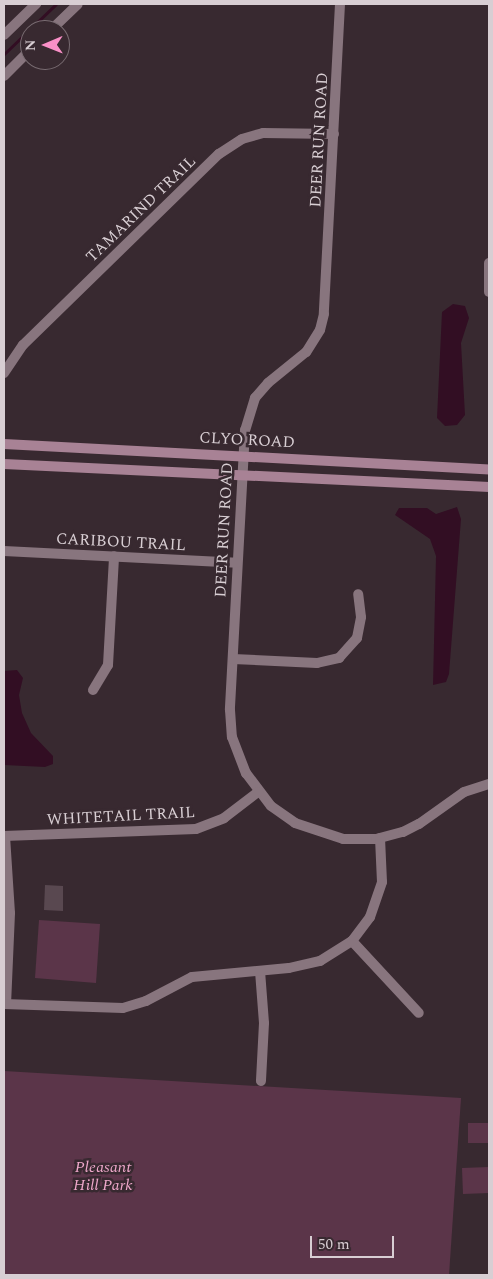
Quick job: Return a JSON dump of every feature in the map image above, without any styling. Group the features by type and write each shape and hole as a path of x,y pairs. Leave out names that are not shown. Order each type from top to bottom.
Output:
{"street":[{"path":"4,35 36,4"},
{"path":"61,20 78,4"},
{"name":"DEER RUN ROAD","path":"340,4 325,304 320,330 306,352 268,383 255,398 248,415 240,477 232,659 232,737 246,773 258,792 284,816 319,834 343,839 380,838 420,824 464,792 489,784"},
{"path":"4,76 20,60"},
{"name":"TAMARIND TRAIL","path":"4,374 24,345 43,325 224,150 263,133 334,134"},
{"path":"489,263 489,292"},
{"name":"CLYO ROAD","path":"4,444 489,469"},
{"path":"4,464 240,477 489,487"},
{"name":"CARIBOU TRAIL","path":"4,551 237,563"},
{"path":"93,690 108,665 114,556"},
{"path":"232,659 317,664 339,658 358,638 361,617 358,594"},
{"name":"WHITETAIL TRAIL","path":"5,836 196,829 224,818 258,792"},
{"path":"5,836 10,913 5,1004 117,1009 146,1001 192,978 307,965 352,941 370,917 378,900 384,864 380,838"},
{"path":"352,941 419,1013"},
{"path":"260,971 264,1023 261,1081"}],"green space":[{"path":"39,920 100,924 96,983 35,978"},
{"name":"Pleasant Hill Park","path":"4,1071 461,1098 449,1275 4,1275"},
{"path":"468,1123 489,1123 489,1143 468,1143"},
{"path":"489,1167 489,1193 463,1194 462,1168"}],"shaded area":[{"path":"453,304 465,306 469,318 461,343 465,415 457,425 445,426 437,418 442,312"},
{"path":"457,507 461,519 449,674 446,682 433,685 436,556 430,539 395,515 399,508 427,508 436,514"},
{"path":"17,670 23,678 19,695 22,713 31,733 53,756 53,764 45,767 4,765 4,671"}],"building":[{"path":"45,885 63,886 63,911 44,910"}],"waterway":[{"path":"4,54 56,4"}]}
